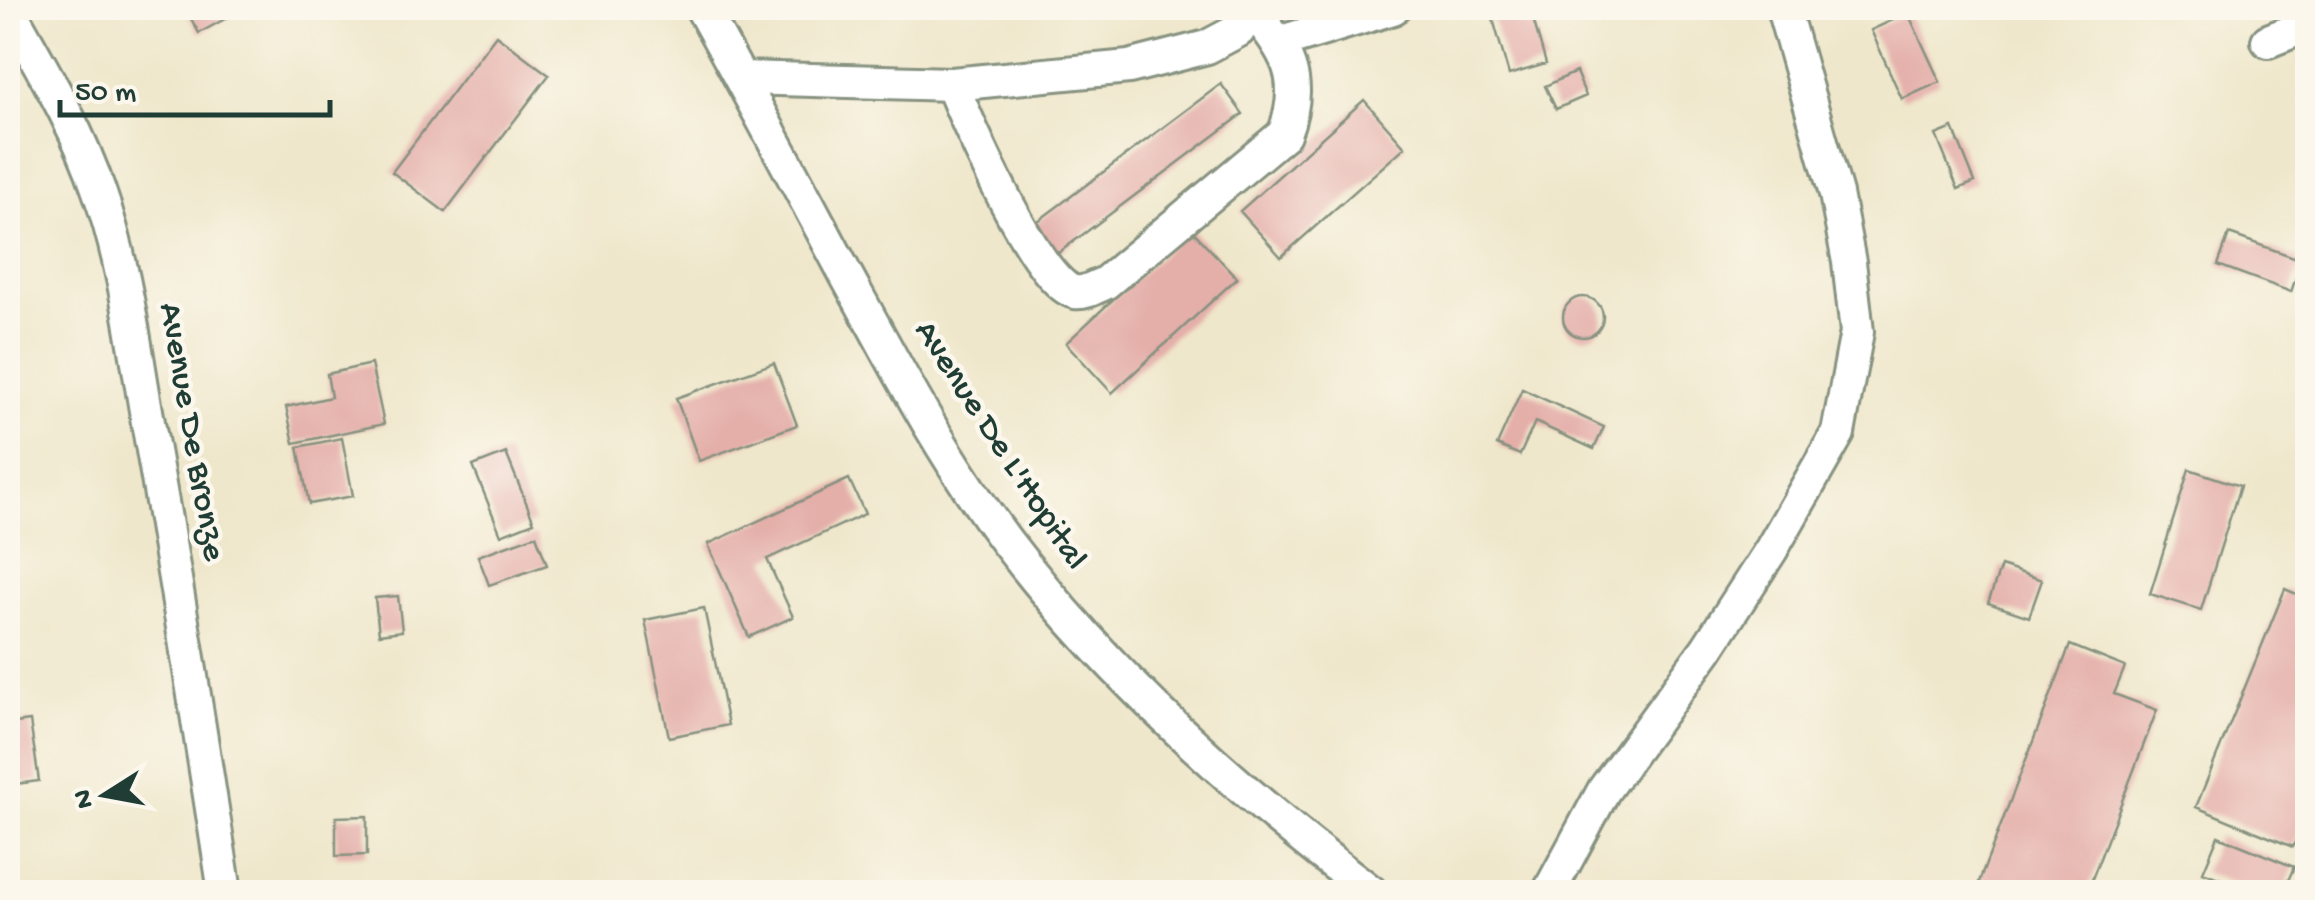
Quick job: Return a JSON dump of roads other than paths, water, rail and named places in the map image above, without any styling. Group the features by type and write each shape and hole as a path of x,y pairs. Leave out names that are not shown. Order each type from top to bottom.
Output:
{"street":[{"name":"Avenue De Bronze","path":"8,8 80,143 100,192 116,252 179,597 224,892"},
{"name":"Avenue De L'Hopital","path":"702,8 898,372 1004,538 1058,606 1151,705 1288,829 1371,892"},
{"path":"741,78 952,84 1129,67 1206,47 1239,30 1250,8 1278,44 1296,88 1294,109 1284,134 1105,282 1075,292 1062,285 1048,269 1005,202 952,84"},
{"path":"1278,44 1392,8"},
{"path":"1549,892 1604,790 1718,632 1771,550 1838,432 1857,332 1849,262 1836,194 1782,8"},
{"path":"2268,41 2308,26"}]}
